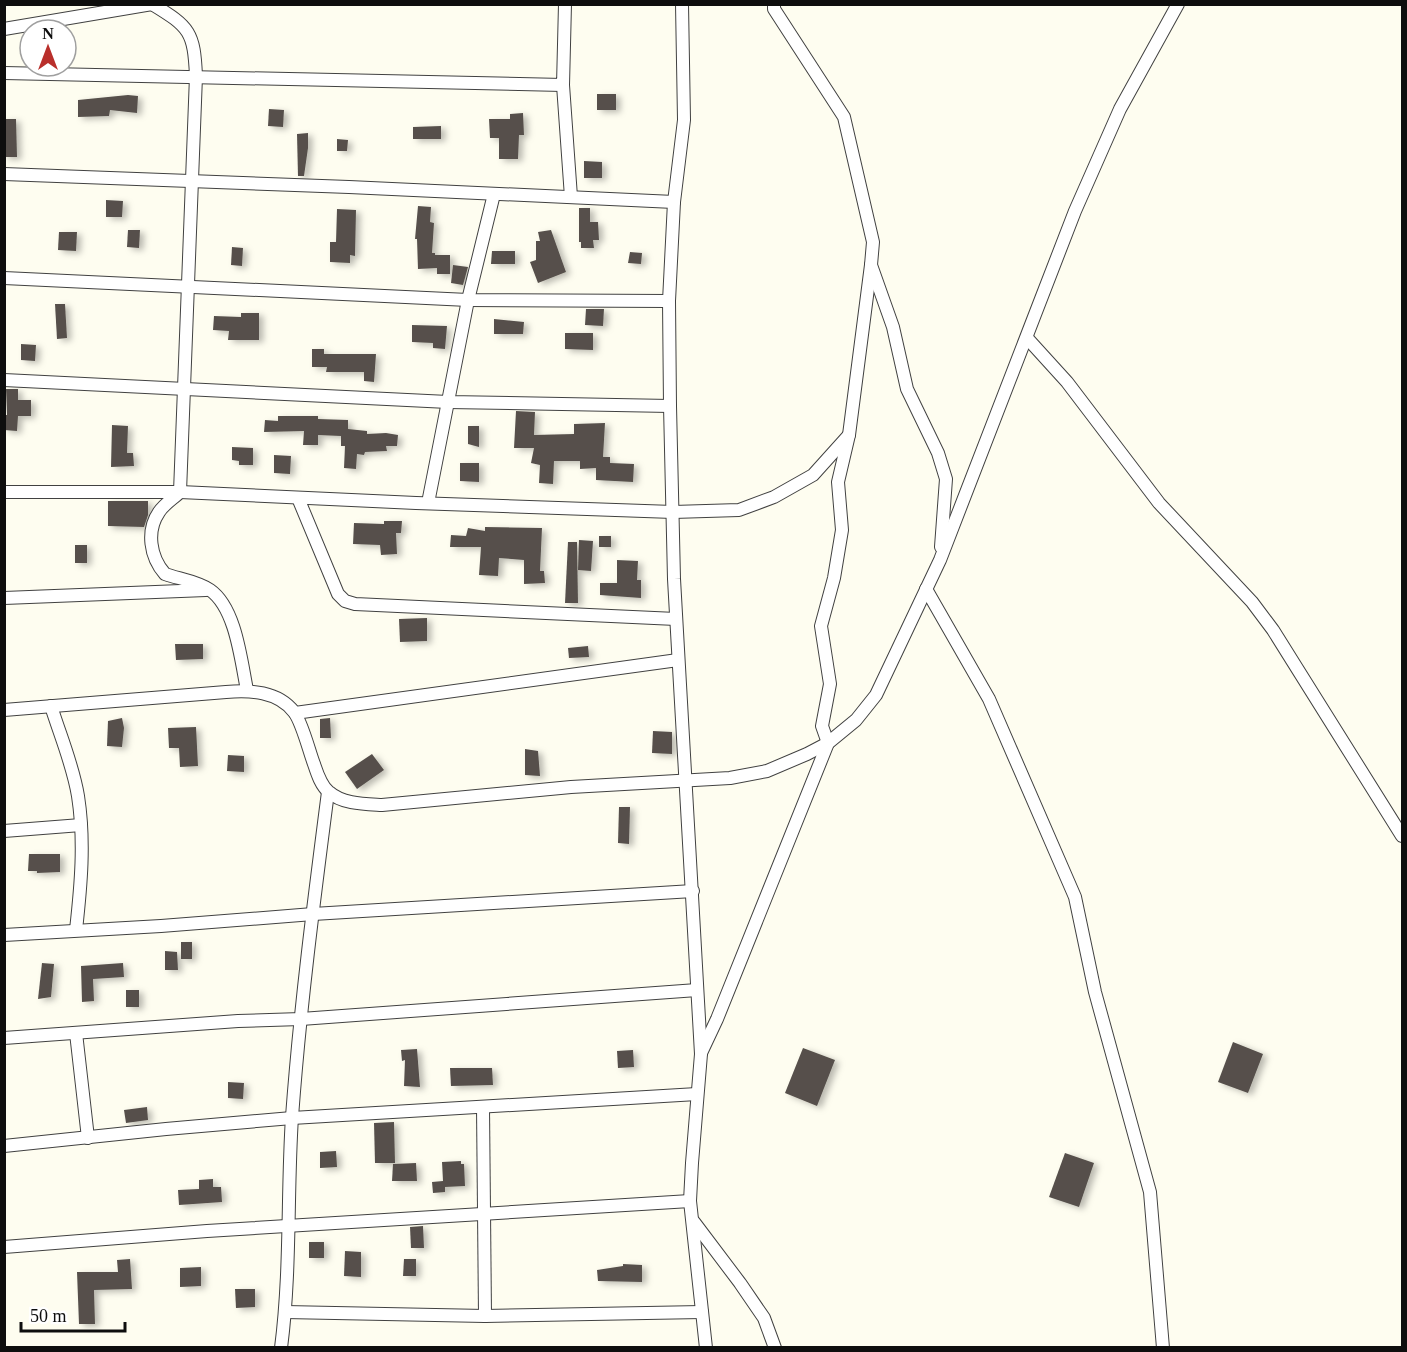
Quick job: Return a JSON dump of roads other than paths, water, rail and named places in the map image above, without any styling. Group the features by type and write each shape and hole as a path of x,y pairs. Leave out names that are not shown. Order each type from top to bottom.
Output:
{"street":[{"path":"4,28 152,4 175,18 187,29 195,52 196,76 180,492 160,510 152,525 153,556 165,574 199,584 219,598 232,623 247,690"},
{"path":"566,4 563,85 571,197"},
{"path":"681,4 684,120 674,202 669,301 670,406 678,660 701,1054 690,1202 706,1347"},
{"path":"701,1054 828,743 822,726 830,684 821,626 834,578 842,530 838,482 849,435 873,242 844,117 774,9 774,4"},
{"path":"4,710 247,690 264,693 282,700 295,713 318,775 328,792 337,798 356,803 382,805 571,787 730,778 767,771 828,743 856,720 876,695 940,560 1075,211 1120,109 1178,4"},
{"path":"4,73 563,85"},
{"path":"4,174 674,202"},
{"path":"428,503 468,300 494,194"},
{"path":"871,265 893,327 907,389 938,453 946,479 940,560"},
{"path":"4,278 468,300 669,301"},
{"path":"1027,338 1067,382 1159,503 1252,602 1273,630 1402,836"},
{"path":"4,380 448,402 670,406"},
{"path":"4,492 180,492 673,512 739,510 774,497 813,474 849,435"},
{"path":"298,498 334,585 345,601 355,604 676,618"},
{"path":"926,589 989,699 1076,897 1095,992 1150,1192 1163,1347"},
{"path":"4,598 210,590"},
{"path":"295,713 678,660"},
{"path":"51,706 77,794 81,825 82,876 76,930"},
{"path":"280,1347 285,1312 292,1119 301,1019 328,792"},
{"path":"4,831 81,825"},
{"path":"4,935 693,891"},
{"path":"4,1038 697,990"},
{"path":"76,1033 88,1138"},
{"path":"4,1146 166,1129 292,1119 697,1094"},
{"path":"483,1107 485,1316"},
{"path":"4,1247 196,1232 690,1202"},
{"path":"693,1221 764,1318 775,1347"},
{"path":"285,1312 485,1316 702,1312"}]}
